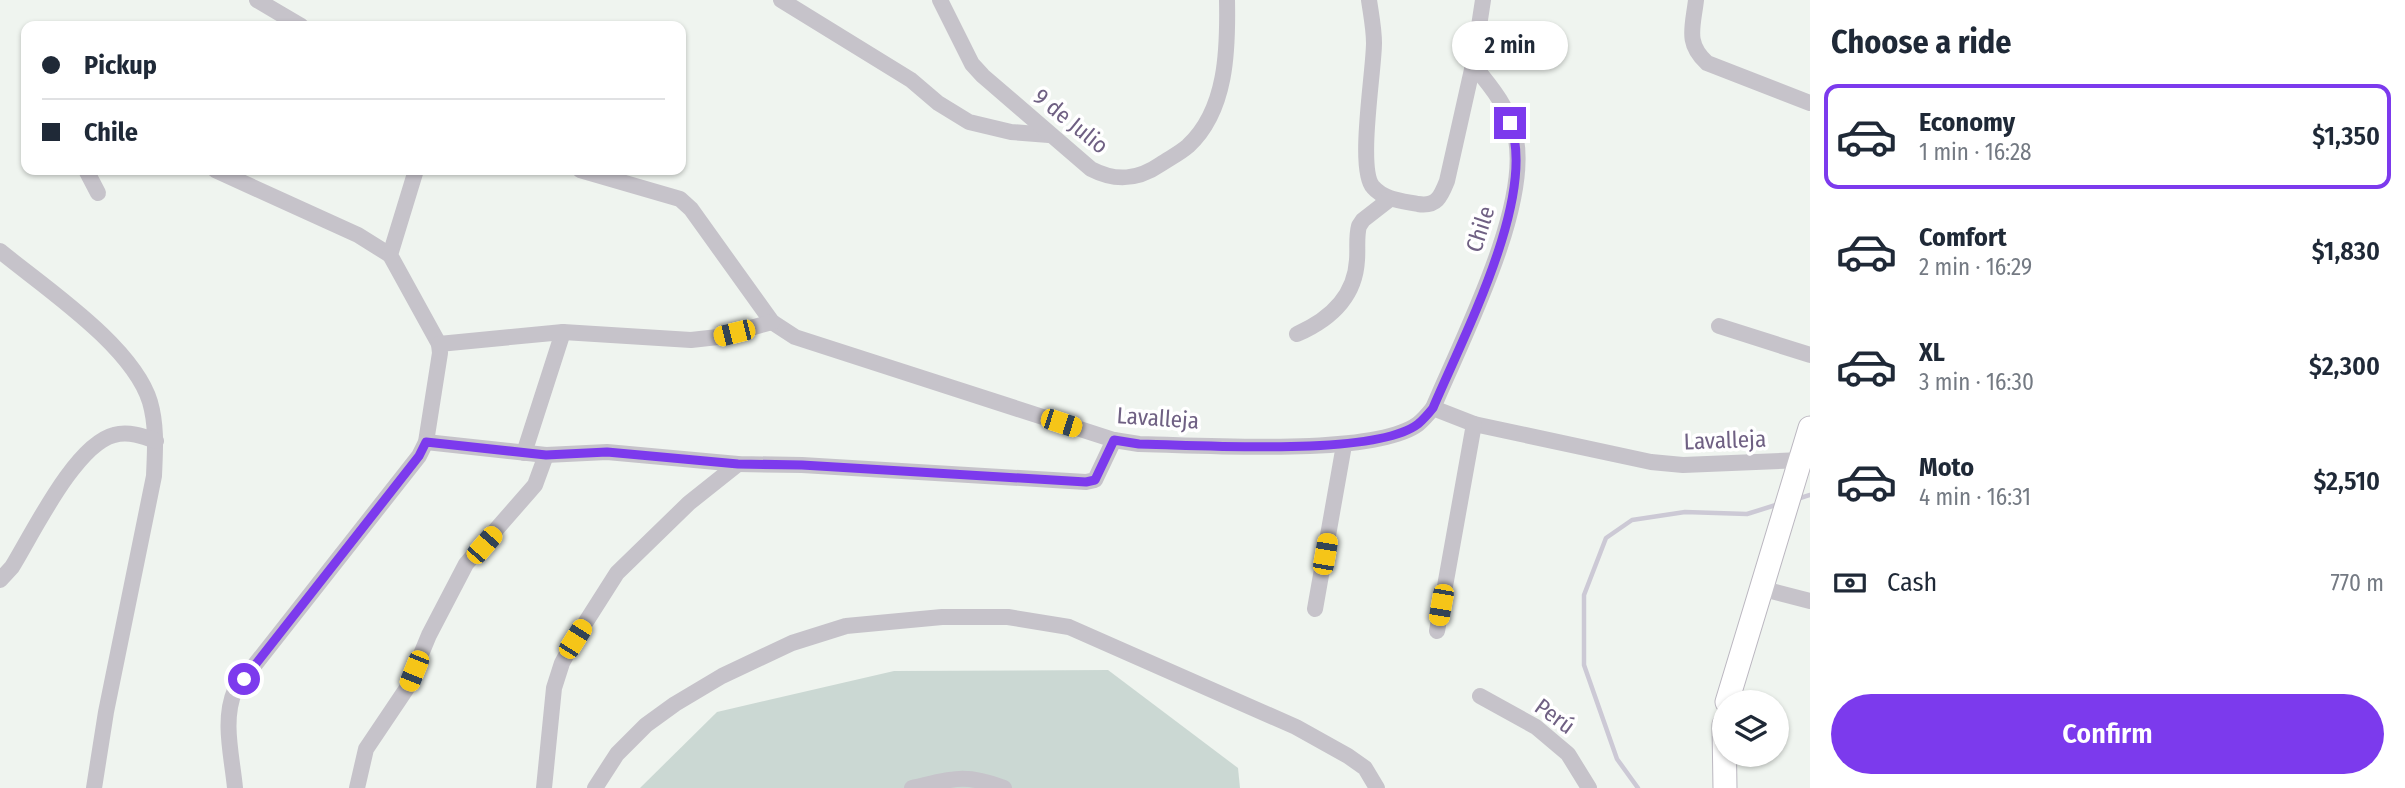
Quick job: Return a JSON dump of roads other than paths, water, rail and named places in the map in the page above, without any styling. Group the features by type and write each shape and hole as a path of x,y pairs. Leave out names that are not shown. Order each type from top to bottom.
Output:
{"main road":[{"path":"1730,690 1810,428"},
{"path":"1725,767 1725,788"}],"street":[{"path":"257,0 293,21"},
{"path":"780,0 911,80 938,103 969,122 1011,132 1049,135"},
{"name":"9 de Julio","path":"940,0 972,64 1049,135 1091,169 1106,177 1129,178 1152,170 1188,146 1204,127 1225,70 1227,0"},
{"path":"1369,0 1374,41 1366,150 1368,176 1372,187 1390,198 1425,205 1436,203 1447,181 1473,65 1483,0"},
{"path":"1696,0 1692,37 1695,52 1707,62 1810,103"},
{"name":"Chile","path":"1433,408 1505,234 1518,164 1516,137 1504,108 1491,86 1473,65"},
{"path":"89,175 98,193"},
{"path":"226,175 358,235 390,255 439,344 440,353 426,442 419,456 235,690 229,704 228,718 235,788"},
{"path":"390,255 414,175"},
{"name":"Lavalleja","path":"597,175 680,199 691,209 772,322 794,337 1114,440 1139,444 1344,445 1398,433 1418,424 1433,408 1474,424 1651,462 1798,468"},
{"path":"1297,334 1321,323 1349,291 1355,274 1359,226 1363,219 1390,198"},
{"path":"0,251 104,336 134,369 151,403 156,441 154,476 106,712 94,788"},
{"path":"439,344 563,332 691,340 718,337 772,322"},
{"path":"1719,326 1810,355"},
{"path":"524,453 563,332"},
{"path":"1437,631 1474,424"},
{"path":"0,580 12,567 71,470 95,444 114,434 136,434 156,441"},
{"path":"426,442 546,455 607,452 738,464 1086,482 1095,480 1114,440"},
{"path":"1315,609 1344,445"},
{"path":"357,788 366,749 407,688 429,635 466,564 536,485 546,455"},
{"path":"544,788 554,688 562,663 575,639 617,573 689,503 738,464"},
{"path":"1760,588 1810,601"},
{"path":"595,788 617,754 665,711 722,676 793,643 846,626 942,617 1008,617 1069,627 1296,727 1365,768 1377,788"},
{"name":"Perú","path":"1479,696 1536,727 1568,754 1589,788"},
{"path":"912,788 948,780 976,778 1004,788"}],"waterway":[{"path":"1797,499 1810,495"},
{"path":"1638,788 1617,759 1584,665 1584,595 1606,538 1632,520 1685,512 1747,514 1779,504"}]}
